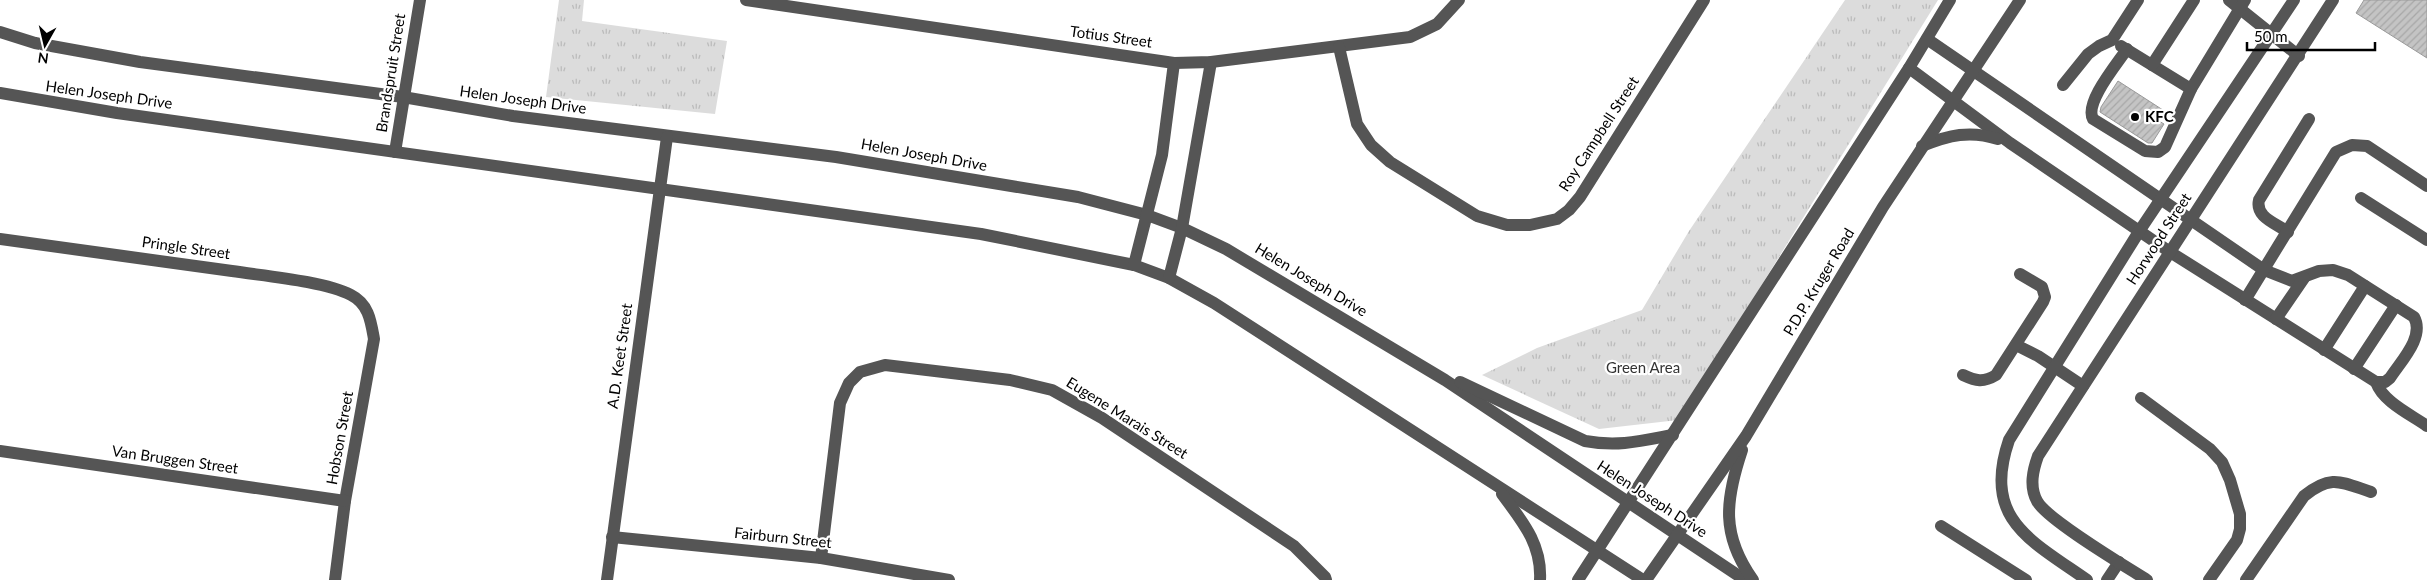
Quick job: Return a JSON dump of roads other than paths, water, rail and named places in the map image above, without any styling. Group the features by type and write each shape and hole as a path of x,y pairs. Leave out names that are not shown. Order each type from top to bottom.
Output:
{"street":[{"name":"Brandspruit Street","path":"395,152 402,98 420,0"},
{"name":"Totius Street","path":"746,0 1174,63 1211,62 1410,37 1437,24 1459,0"},
{"name":"Roy Campbell Street","path":"1338,47 1357,124 1371,145 1390,162 1477,216 1507,225 1530,225 1557,219 1569,210 1580,197 1704,0"},
{"path":"1578,580 1630,504 1909,68 1950,0"},
{"name":"P.D.P. Kruger Road","path":"1644,580 1746,436 1883,207 2020,0"},
{"path":"2063,85 2088,54 2112,40 2138,0"},
{"path":"2152,65 2194,0"},
{"path":"2229,0 2243,4 2273,35 2298,56"},
{"path":"2087,580 2041,548 2019,529 2006,510 2001,489 2001,464 2009,440 2140,230 2273,35 2294,0"},
{"name":"Horwood Street","path":"2119,562 2057,520 2037,502 2032,485 2033,470 2038,456 2333,0"},
{"path":"2127,49 2094,99 2091,113 2093,119 2145,151 2158,152 2165,147 2191,89 2243,4"},
{"name":"Helen Joseph Drive","path":"0,32 35,43 140,62 402,98 513,116 836,157 1078,197 1147,215 1182,228 1226,249 1445,380 1745,580"},
{"path":"1909,68 2010,143 2170,252 2354,370 2376,382 2386,382 2390,378 2418,332 2418,324 2414,317 2348,276 2333,270 2319,271 2292,281 2264,270 1927,39"},
{"path":"2112,40 2191,89"},
{"path":"1169,278 1182,228 1211,62"},
{"path":"1134,265 1162,155 1174,63"},
{"name":"Helen Joseph Drive","path":"0,93 97,110 981,234 1134,265 1169,278 1214,303 1496,487 1598,549 1644,580"},
{"path":"2288,232 2259,213 2257,208 2259,200 2308,120"},
{"path":"1922,146 1952,135 1968,133 1985,135 2010,143"},
{"name":"A.D. Keet Street","path":"607,580 667,137"},
{"path":"2245,300 2336,152 2352,145 2367,146 2427,186"},
{"path":"2360,198 2427,240"},
{"name":"Pringle Street","path":"0,239 256,274 334,288 352,295 363,304"},
{"path":"1963,375 1976,381 1986,381 1996,375 2045,297 2042,287 2020,274"},
{"path":"2276,320 2304,278"},
{"path":"2324,350 2365,286"},
{"name":"Hobson Street","path":"334,580 344,501 374,339 370,318 363,304"},
{"path":"2354,370 2396,305"},
{"path":"2016,345 2055,366 2083,386"},
{"name":"Eugene Marais Street","path":"821,558 840,403 849,383 860,372 885,365 1010,380 1052,390 1102,418 1294,546 1326,580"},
{"path":"1445,380 1460,382 1585,441 1607,445 1623,445 1673,435"},
{"path":"2376,382 2378,388 2388,399 2427,426"},
{"path":"2141,398 2210,449 2222,462 2230,480 2240,514 2240,529 2237,540 2209,580"},
{"path":"1746,436 1737,463 1728,519 1733,544 1740,561 1753,580"},
{"name":"Van Bruggen Street","path":"0,450 344,501"},
{"path":"2246,580 2304,496 2311,490 2324,482 2339,482 2371,492"},
{"path":"1496,487 1531,535 1539,552 1540,580"},
{"path":"1940,526 2026,580"},
{"name":"Fairburn Street","path":"612,537 821,558 949,580"},
{"path":"2107,580 2119,562 2146,580"}],"place":[{"name":"KFC","path":"2135,117"}],"park label":[{"name":"Green Area","path":"1643,368"}]}
